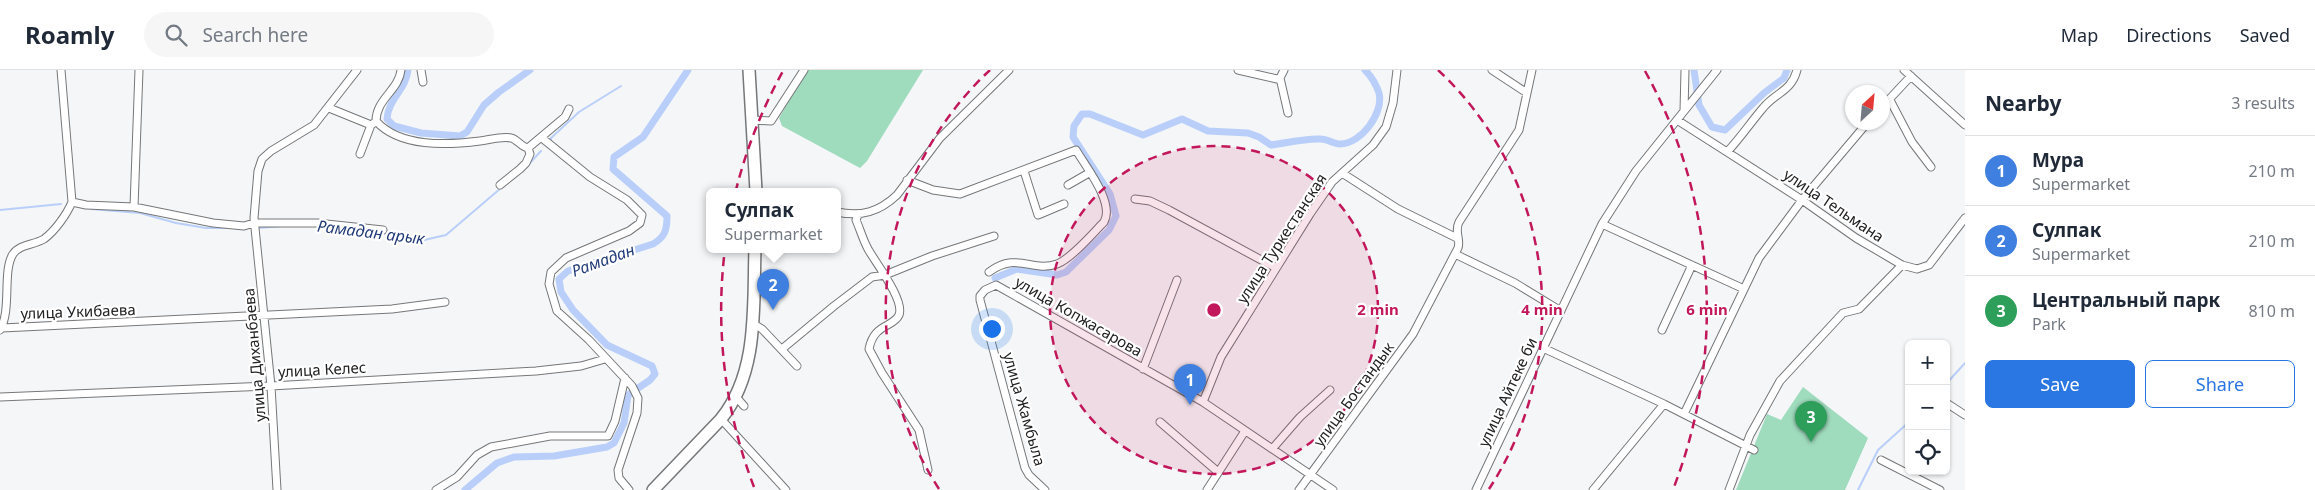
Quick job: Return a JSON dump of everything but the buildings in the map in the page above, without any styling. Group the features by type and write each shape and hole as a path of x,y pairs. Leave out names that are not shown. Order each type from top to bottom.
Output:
{"main road":[{"path":"743,70 749,83"},
{"path":"749,70 756,188"},
{"path":"653,490 740,402 750,354 755,253"}],"street":[{"path":"61,70 72,202 86,205 134,207 213,223 244,226 254,221 317,223 383,230"},
{"path":"134,207 139,70"},
{"name":"улица Диханбаева","path":"277,490 271,386 254,221 258,171 262,159 270,152 314,125 357,70"},
{"path":"360,154 380,104 396,84 402,70"},
{"path":"421,70 423,82"},
{"path":"752,120 771,120 804,70"},
{"path":"841,213 858,215 870,212 888,203 940,138 1009,70"},
{"path":"1238,70 1272,79 1280,78"},
{"path":"1284,70 1280,78 1288,113"},
{"path":"1342,173 1373,145 1386,127 1393,103 1396,70"},
{"path":"1492,70 1526,93"},
{"name":"улица Бостандык","path":"1300,490 1408,341 1455,254 1459,244 1457,238 1459,222 1480,187 1519,130 1532,70"},
{"path":"1684,112 1685,70"},
{"name":"улица Айтеке би","path":"1476,490 1602,224 1636,171 1717,70"},
{"path":"1728,151 1770,101 1788,88 1797,70"},
{"path":"1904,70 1965,125"},
{"path":"1911,76 1890,100 1912,142 1931,167"},
{"path":"329,108 374,123 391,134 412,140 456,143 512,138 528,148 530,154 526,163 500,185"},
{"path":"528,148 565,117 569,109"},
{"name":"улица Тельмана","path":"1677,120 1728,151 1856,238 1902,265 1917,269 1929,266 1965,218"},
{"path":"1684,414 1759,258 1802,200 1861,130"},
{"path":"542,138 590,177 627,200 642,215 640,223 636,227 566,258 551,272 549,277 550,291 557,311 590,340 637,393 637,413 618,470 619,478 630,490"},
{"path":"907,180 933,190 960,194 1076,150 1101,193 1107,213 1104,222 1085,242 1058,264 1048,266 1011,261 989,272"},
{"path":"1024,171 1038,215 1064,204"},
{"path":"1068,185 1090,173"},
{"name":"улица Туркестанская","path":"1203,402 1221,357 1324,194 1342,173 1398,209 1457,238"},
{"path":"1135,199 1150,201 1170,210 1276,268"},
{"name":"улица Укибаева","path":"72,202 65,214 44,238 18,249 13,254 10,263 1,329 392,309 445,302"},
{"path":"858,215 856,220 867,248 885,275 899,305 899,314 874,334 869,348 882,373 919,430 928,470"},
{"path":"1602,224 1744,289"},
{"path":"782,349 872,277 885,275 932,256 994,236"},
{"path":"1455,254 1514,283 1561,310"},
{"path":"1662,330 1692,265"},
{"path":"1729,490 1745,447 1780,381 1843,313 1859,309 1902,265"},
{"name":"улица Копжасарова","path":"1143,369 1177,280"},
{"name":"улица Копжасарова","path":"980,300 980,296 985,290 998,286 1203,402"},
{"path":"754,290 771,291"},
{"name":"улица Жамбыла","path":"980,300 1025,468 1029,475 1045,490"},
{"path":"752,323 762,329 797,366"},
{"path":"1543,348 1664,404 1754,450"},
{"name":"улица Келес","path":"0,397 271,386 536,371 581,366 605,359"},
{"path":"436,490 457,477 478,456 491,447 550,436 608,436 616,421 625,378"},
{"path":"1273,448 1300,417 1330,390"},
{"path":"1203,402 1332,490"},
{"path":"1593,490 1664,404"},
{"path":"1950,405 1965,415"},
{"path":"722,420 786,490"},
{"path":"1160,422 1218,472"},
{"path":"1207,490 1245,431"},
{"path":"1881,460 1940,490"}],"green space":[{"path":"807,70 923,70 867,161 860,168 782,126 779,118"},
{"path":"1803,387 1868,438 1845,490 1736,490 1767,414 1781,420"}],"waterway":[{"name":"Рамадан","path":"408,70 407,77 390,106 387,119 394,126 421,133 460,136 467,132 484,105 530,70"},
{"name":"Рамадан","path":"465,490 497,463 514,457 554,456 607,447 614,443 624,423 628,395 650,380 655,374 652,366 607,345 573,310 561,292 559,279 568,271 653,244 663,236 666,229 667,216 613,169 614,157 643,137 688,70"},
{"path":"995,278 1017,269 1057,275 1066,272 1109,230 1116,216 1110,194 1073,137 1074,126 1082,114 1090,114 1143,135 1182,119 1208,131 1248,133 1259,137 1271,145 1315,139 1323,139 1340,144 1348,143 1356,139 1369,126 1380,101 1374,81 1365,70"},
{"path":"1694,70 1699,105 1712,127 1725,130 1764,93 1784,78 1787,70"},
{"name":"Рамадан арык","path":"551,141 551,138 579,112 621,86"},
{"name":"Рамадан арык","path":"529,164 541,151"},
{"name":"Рамадан арык","path":"379,233 424,240 446,235 501,188"},
{"name":"Рамадан арык","path":"0,210 61,204"},
{"name":"Рамадан арык","path":"91,209 140,213 176,223 206,228 232,228"},
{"name":"Рамадан арык","path":"258,228 283,226"},
{"path":"1950,380 1965,363"},
{"path":"1858,490 1878,450 1905,426"}],"place":[{"name":"Сулпак","path":"773,310"},
{"name":"Мура","path":"1190,405"},
{"name":"Центральный парк","path":"1811,442"}]}
